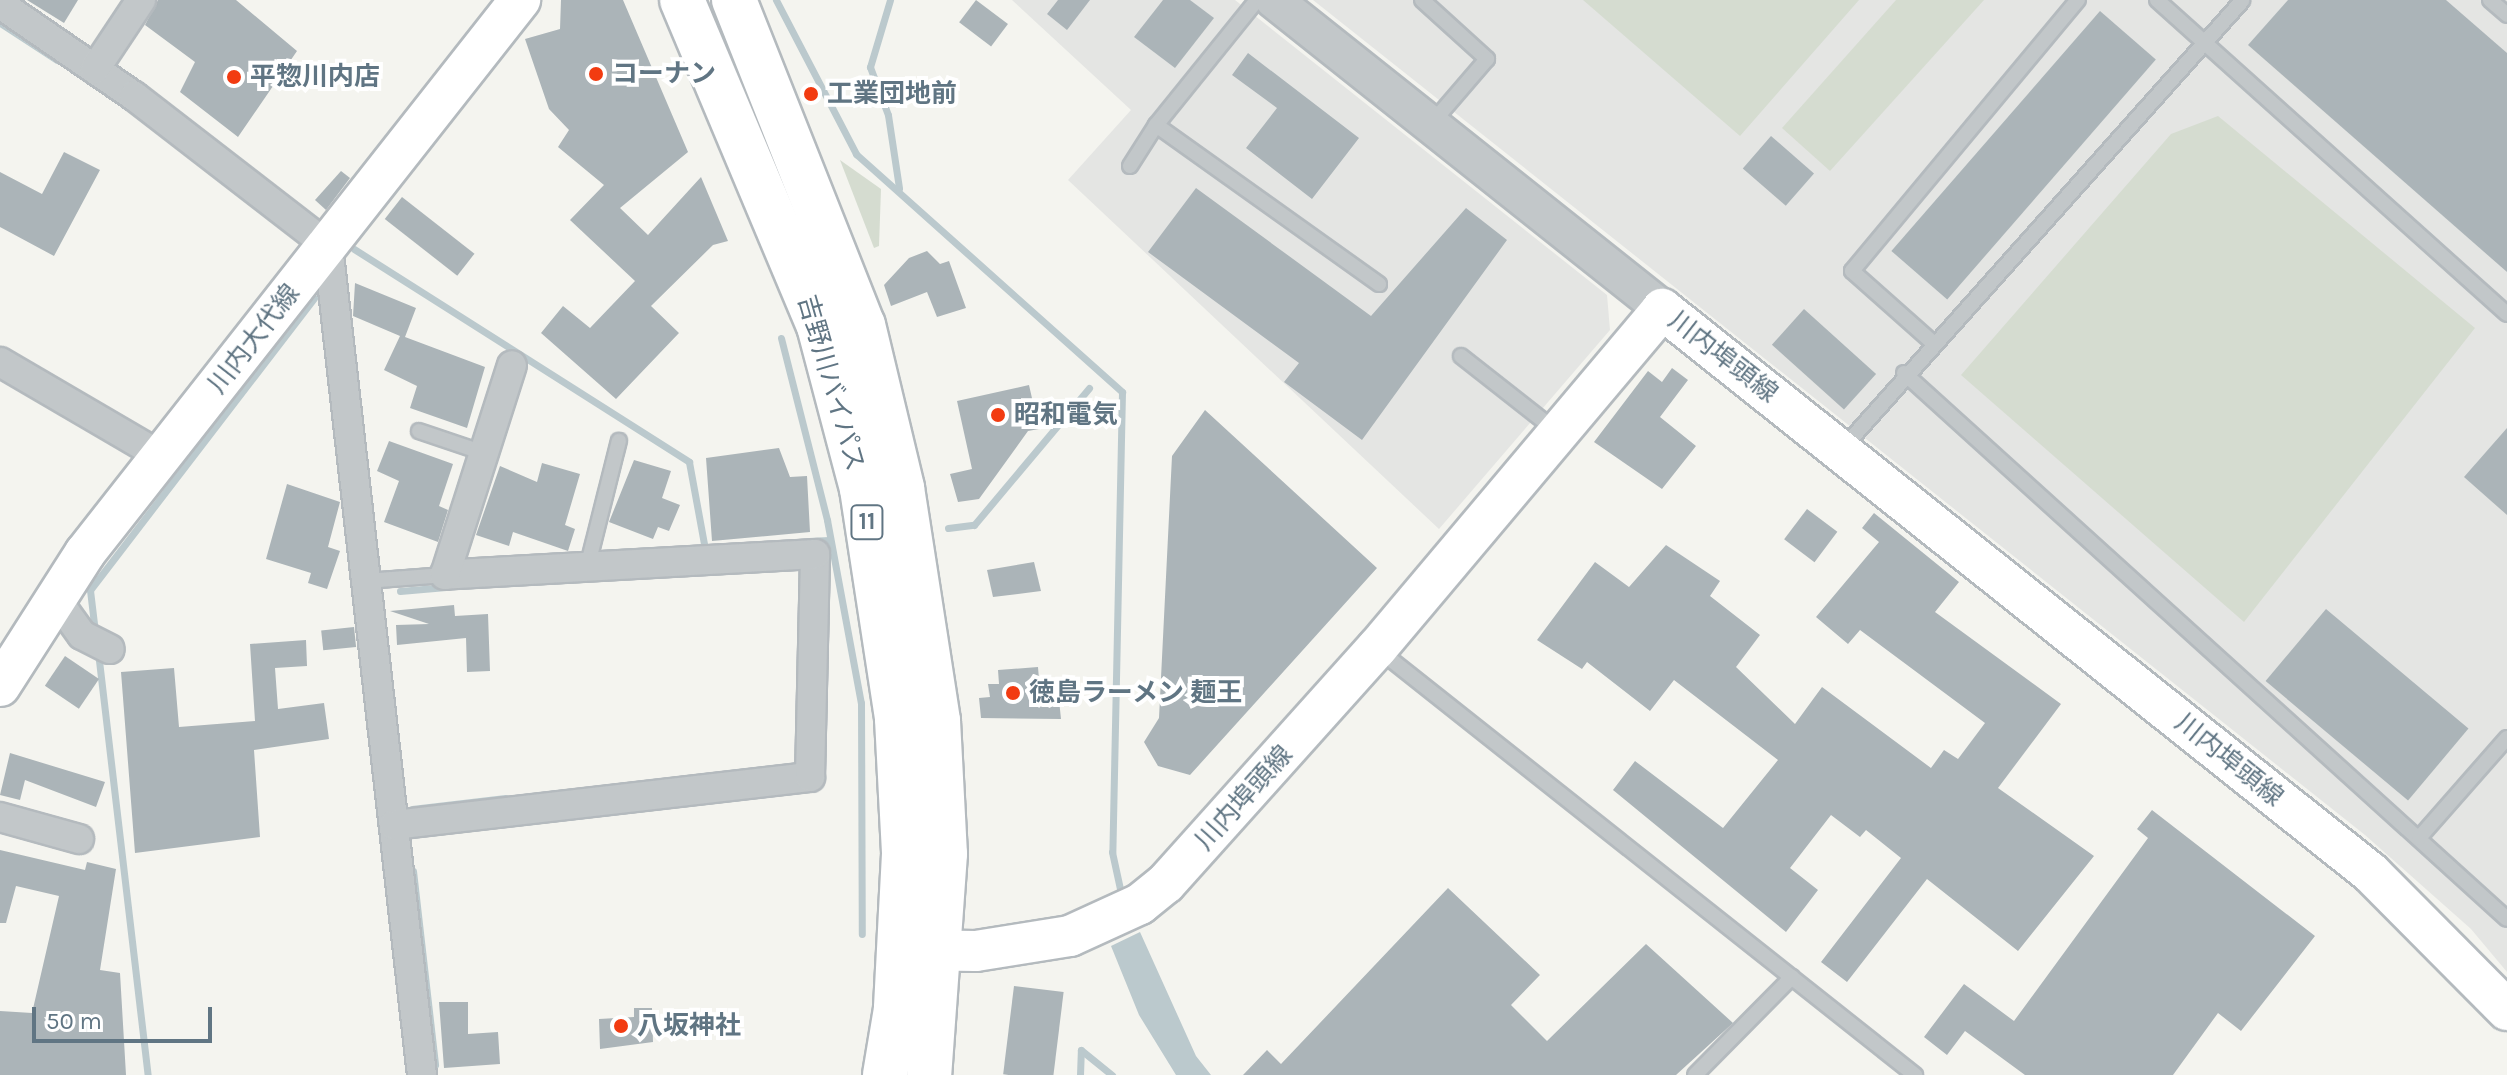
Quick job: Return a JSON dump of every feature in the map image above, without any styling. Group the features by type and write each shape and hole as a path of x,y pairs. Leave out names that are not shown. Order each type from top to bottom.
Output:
{"highway":[{"name":"吉野川バイパス","path":"682,0 819,326 862,489 897,719 904,854 899,949 885,1075"},
{"name":"吉野川バイパス","path":"734,0 863,325 902,488 938,721 942,952 929,1075"}],"main road":[{"name":"川内大代線","path":"0,686 56,599 161,456 520,0"},
{"name":"川内埠頭線","path":"899,949 942,952 1026,945 1098,926 1140,904 1214,834 1377,648 1662,309 2371,873 2507,1010"}],"street":[{"path":"95,69 141,0"},
{"path":"1274,0 1662,309"},
{"path":"20,8 95,69 328,246 422,1075"},
{"path":"0,362 161,456"},
{"path":"394,825 810,777 815,554 588,564 445,575 512,365"},
{"path":"56,599 82,635 110,649"},
{"path":"0,817 79,839"}],"lane":[{"path":"1130,166 1156,125 1257,0"},
{"path":"1422,0 1487,59 1430,124"},
{"path":"1932,342 1852,271 2078,0"},
{"path":"2157,0 2507,314"},
{"path":"2490,0 2507,15"},
{"path":"1841,449 1904,373 2242,1"},
{"path":"1156,125 1379,284"},
{"path":"1461,356 1558,433"},
{"path":"1904,373 2507,919"},
{"path":"419,431 484,453"},
{"path":"588,564 619,441"},
{"path":"366,581 445,575"},
{"path":"1377,648 1915,1075"},
{"path":"2419,838 2507,738"},
{"path":"1695,1075 1792,977"}],"shaded area":[{"path":"1012,0 1235,0 1607,295 1610,330 1439,529 1068,180 1131,110"},
{"path":"1313,0 2507,0 2507,972 2471,929 2365,835"},
{"path":"1583,0 1859,0 1740,136"},
{"path":"1896,0 1984,0 1830,171 1782,128"},
{"path":"2218,116 2475,328 2244,622 1961,375 2171,134"},
{"path":"840,160 881,189 879,246 874,248"},
{"path":"1140,932 1196,1056 1211,1075 1176,1075 1139,1015 1111,946"}],"building":[{"path":"27,0 78,0 64,23"},
{"name":"平惣川内店","path":"158,0 236,0 297,51 238,137 180,92 195,62 145,25"},
{"path":"561,0 623,0 688,152 620,208 648,235 701,177 728,241 713,245 651,306 679,333 616,399 541,333 563,306 590,328 635,281 570,220 604,185 558,147 569,130 549,109 525,39 560,29"},
{"path":"976,0 1008,24 991,46 959,22"},
{"path":"1058,0 1090,0 1067,30 1047,14"},
{"path":"1163,0 1190,0 1214,18 1175,68 1134,37"},
{"path":"2288,0 2446,0 2507,53 2507,272 2248,45"},
{"path":"2100,11 2156,60 1947,300 1891,251"},
{"path":"1248,53 1359,138 1312,199 1246,148 1277,108 1232,75"},
{"path":"1771,136 1814,173 1786,206 1743,168"},
{"path":"64,152 100,170 54,256 0,227 0,172 42,194"},
{"path":"341,171 350,178 326,210 315,200"},
{"path":"1196,188 1371,316 1466,208 1507,240 1362,440 1284,382 1299,363 1148,252"},
{"path":"402,197 474,254 457,276 385,219"},
{"path":"927,251 940,264 949,261 966,308 937,317 927,292 891,306 884,285 909,258"},
{"path":"355,283 416,308 405,337 485,367 467,428 410,408 417,386 384,370 400,336 353,316"},
{"path":"1804,309 1876,374 1844,410 1772,345"},
{"path":"1672,368 1688,380 1660,417 1696,446 1662,489 1594,442 1648,371 1662,382"},
{"path":"1029,385 1039,429 1028,431 979,499 958,502 950,474 972,469 957,401"},
{"path":"1205,410 1377,568 1190,775 1158,766 1144,742 1159,718 1172,456"},
{"path":"2507,428 2507,515 2464,477"},
{"path":"389,441 453,464 439,506 448,510 438,542 384,522 399,481 377,471"},
{"path":"779,448 790,477 807,476 810,532 712,541 706,458"},
{"path":"634,460 671,471 662,498 680,505 669,531 658,527 653,539 609,522"},
{"path":"542,463 580,474 565,525 575,529 568,551 513,532 509,546 476,535 500,466 537,482"},
{"path":"287,484 340,502 328,547 340,551 327,589 308,583 311,573 266,559"},
{"path":"1807,509 1837,532 1814,562 1784,539"},
{"path":"1874,513 1959,582 1935,612 2061,704 1998,788 2094,856 2018,951 1927,879 1847,982 1821,962 1901,858 1866,830 1860,837 1831,815 1790,868 1818,890 1786,932 1613,790 1635,761 1723,828 1778,760 1674,680 1650,711 1587,662 1582,669 1537,640 1595,562 1629,587 1666,545 1720,581 1710,596 1760,635 1736,667 1795,724 1822,687 1931,768 1944,750 1958,759 1985,723 1860,630 1848,644 1816,617 1879,542 1862,528"},
{"path":"1034,562 1041,591 993,597 987,570"},
{"path":"454,605 455,616 488,614 490,671 467,672 466,638 397,645 396,625 429,624 390,611"},
{"path":"2326,609 2468,729 2408,801 2266,681"},
{"path":"354,627 356,647 323,650 321,630"},
{"path":"306,640 307,666 275,668 278,709 324,703 329,739 254,750 260,837 135,853 121,672 174,668 179,727 255,721 250,644"},
{"path":"65,656 99,679 79,709 45,686"},
{"path":"1038,667 1040,691 1058,690 1061,719 981,718 979,698 990,697 988,684 999,684 998,670"},
{"path":"10,753 105,782 96,807 25,780 20,800 0,795"},
{"path":"2152,810 2315,936 2241,1031 2218,1013 2173,1075 2025,1075 1965,1031 1947,1055 1924,1037 1964,984 2014,1021 2148,838 2137,829"},
{"path":"0,850 85,870 87,862 116,869 100,970 120,973 126,1075 0,1075 0,1011 32,1013 59,896 16,886 6,923 0,923"},
{"path":"1448,888 1540,975 1511,1005 1547,1041 1646,944 1733,1023 1676,1075 1243,1075 1267,1050 1281,1064"},
{"path":"1014,986 1064,992 1053,1075 1003,1074"},
{"path":"439,1002 468,1002 468,1034 498,1032 500,1064 444,1068"},
{"path":"634,1008 652,1008 653,1042 600,1049 599,1019 634,1017"}],"waterway":[{"path":"776,0 856,154 1122,392 1112,852 1122,898"},
{"path":"890,0 870,67 888,115 899,188"},
{"path":"0,23 57,60"},
{"path":"354,249 689,462 705,549"},
{"path":"95,632 90,590 314,298"},
{"path":"781,338 827,520 861,703 862,934"},
{"path":"948,528 974,525 1089,388"},
{"path":"809,541 829,540"},
{"path":"400,591 446,587"},
{"path":"98,652 148,1075"},
{"path":"412,809 505,798"},
{"path":"413,871 435,1065"},
{"path":"1080,1075 1081,1050 1112,1075"}],"place":[{"name":"コーナン","path":"596,74"},
{"name":"平惣川内店","path":"234,77"},
{"name":"工業団地前","path":"811,94"},
{"name":"昭和電気","path":"998,415"},
{"name":"徳島ラーメン 麺王","path":"1013,693"},
{"name":"八坂神社","path":"621,1026"}]}
